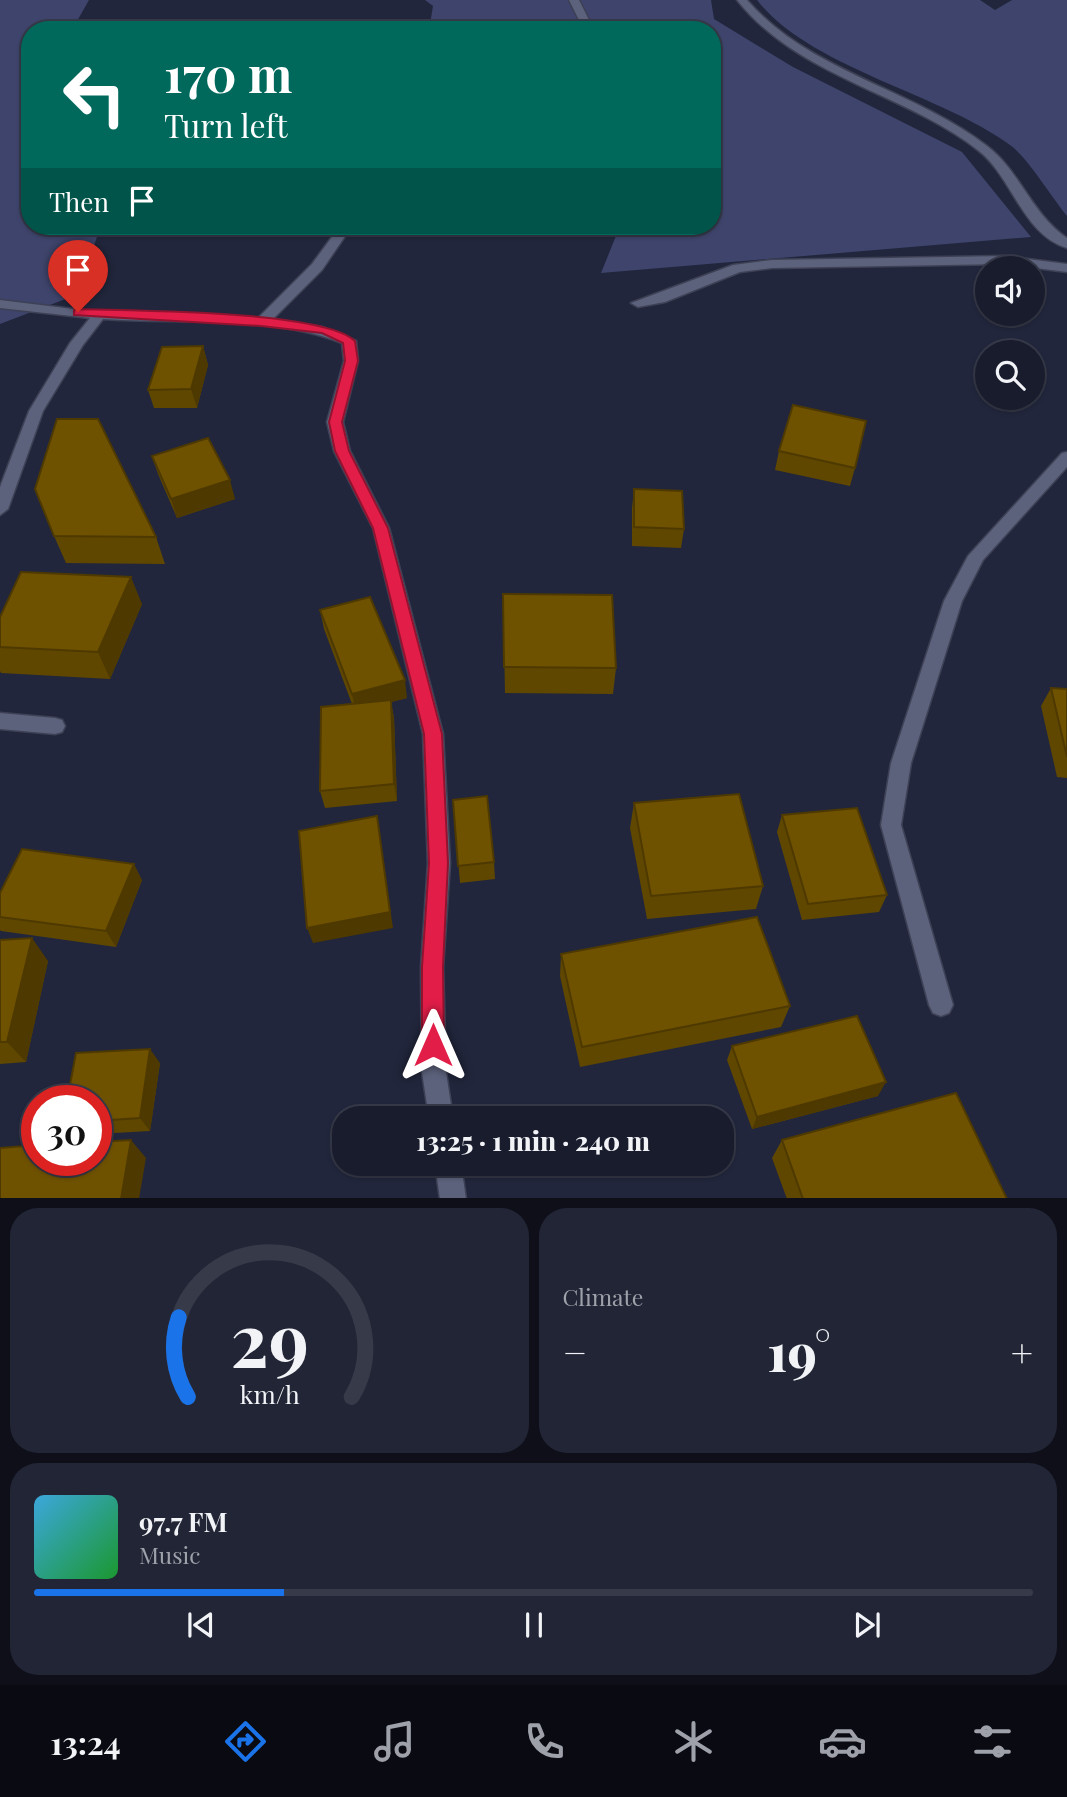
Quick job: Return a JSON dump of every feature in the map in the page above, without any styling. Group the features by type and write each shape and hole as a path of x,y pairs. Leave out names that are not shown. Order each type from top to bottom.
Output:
{"street":[{"path":"573,0 584,21"},
{"path":"742,0 770,30 939,121 982,148 1002,166 1039,221 1067,244"},
{"path":"261,322 317,267 340,235"},
{"path":"638,303 660,299 738,268 772,264 1004,260 1067,268"},
{"path":"0,304 261,322 325,330 349,341 351,361 335,422 342,451 381,528 433,734 439,863 432,967 433,1072 439,1106"},
{"path":"0,509 36,411 77,343 101,313"},
{"path":"941,1005 891,825 901,762 949,613 976,555 1067,457"},
{"path":"0,721 55,726"},
{"path":"450,1176 453,1198"}],"shaded area":[{"path":"0,0 89,0 77,21 21,21 21,235 98,235 76,295 0,324"},
{"path":"425,0 711,0 714,19 717,21 430,21 433,6"},
{"path":"757,0 980,0 995,10 1012,0 1067,0 1067,216 1032,168 1010,145 948,110 842,62 809,44 780,24"},
{"path":"721,23 793,67 962,152 1031,237 601,273 616,235 721,235"}],"building":[{"path":"203,346 191,389 148,390 162,347"},
{"path":"793,405 866,421 855,468 779,451"},
{"path":"57,419 98,419 156,537 54,536 35,489"},
{"path":"208,438 230,480 171,499 152,456"},
{"path":"634,489 682,491 684,529 634,527"},
{"path":"21,572 131,577 98,652 0,647 0,617"},
{"path":"503,594 612,595 616,668 504,667"},
{"path":"370,597 405,680 352,694 320,610"},
{"path":"1051,688 1067,689 1067,757"},
{"path":"391,700 394,784 320,791 321,707"},
{"path":"739,794 763,886 651,896 634,803"},
{"path":"487,796 494,862 458,866 453,800"},
{"path":"857,808 887,895 808,904 782,815"},
{"path":"377,816 390,912 307,928 299,831"},
{"path":"22,849 134,864 106,931 0,917 0,893"},
{"path":"757,917 790,1006 582,1047 561,954"},
{"path":"32,938 7,1042 0,1042 0,940"},
{"path":"857,1016 886,1082 757,1117 732,1046"},
{"path":"150,1049 140,1118 112,1120 112,1085 70,1085 76,1053"},
{"path":"956,1093 1007,1198 803,1198 782,1140"},
{"path":"131,1140 121,1198 0,1198 0,1148 21,1146 21,1176 112,1176 112,1141"}],"route":[{"path":"78,312 261,322 325,330 349,341 351,361 335,422 342,451 381,528 433,734 439,863 432,967 433,1045"}]}
